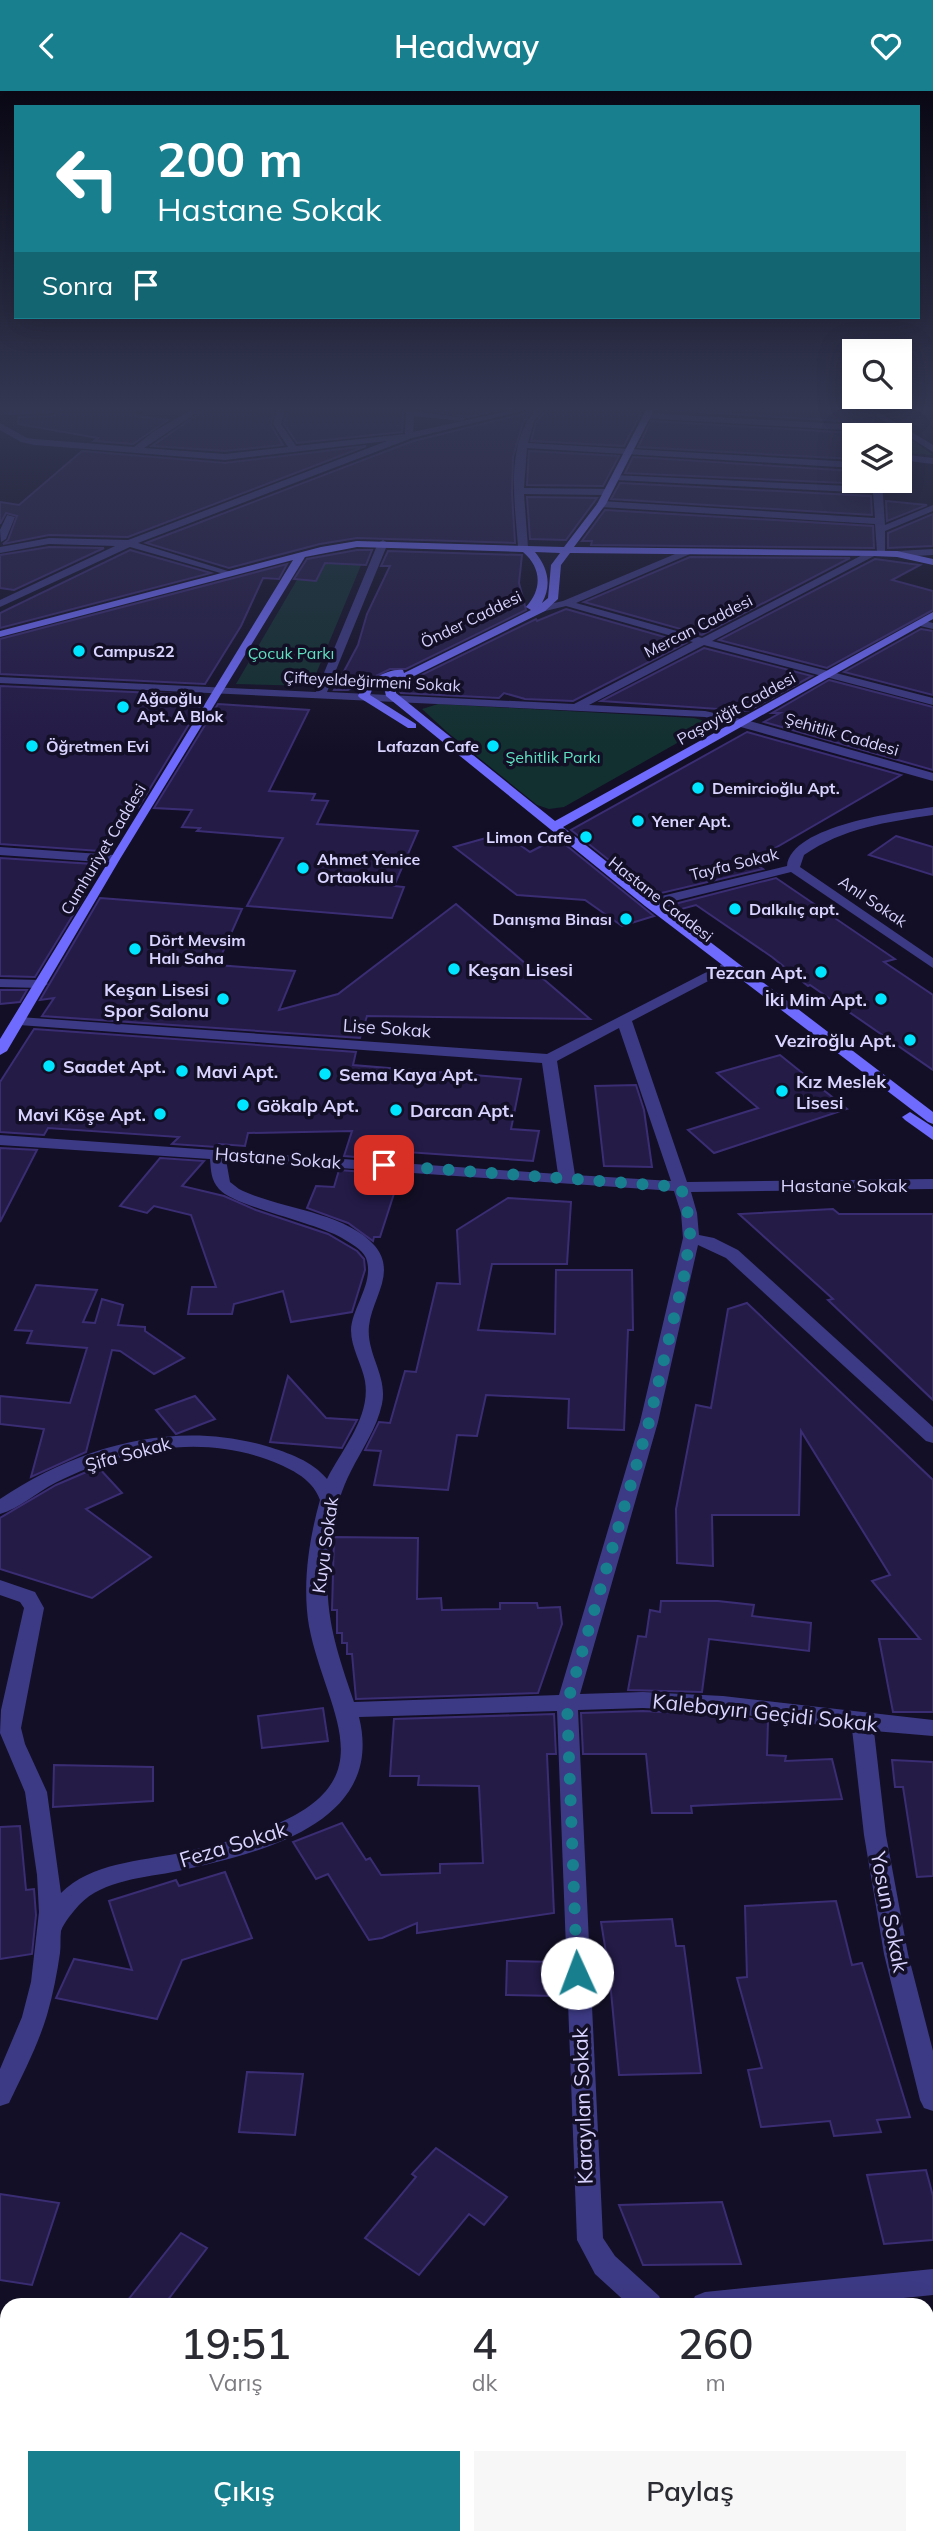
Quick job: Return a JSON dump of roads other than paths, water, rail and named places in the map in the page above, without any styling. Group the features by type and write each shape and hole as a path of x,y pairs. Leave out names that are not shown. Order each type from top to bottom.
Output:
{"main road":[{"name":"Önder Caddesi","path":"392,698 390,687 400,678 541,609 553,599 555,565 587,524"},
{"path":"0,634 347,545 383,543 569,550 878,553 933,562"},
{"name":"Önder Caddesi","path":"364,696 365,690 371,685 539,602 543,593 538,561 532,552 523,547"},
{"name":"Cumhuriyet Caddesi","path":"0,1051 114,859 301,555"},
{"name":"Paşayiğit Caddesi","path":"552,827 933,615"},
{"name":"Hastane Caddesi","path":"364,696 409,723 726,966 933,1119"},
{"name":"Hastane Caddesi","path":"392,698 650,903 933,1135"}],"street":[{"path":"0,604 128,543 177,524"},
{"path":"522,524 523,547"},
{"path":"859,524 884,524"},
{"path":"878,553 879,526"},
{"path":"0,538 20,545"},
{"path":"0,550 49,541 128,543 227,574"},
{"path":"320,695 383,543"},
{"path":"541,609 566,603 687,552"},
{"path":"897,554 933,552"},
{"name":"Mercan Caddesi","path":"575,708 878,553"},
{"path":"566,603 933,702"},
{"path":"920,623 933,626"},
{"name":"Çifteyeldeğirmeni Sokak","path":"0,680 705,714 742,722"},
{"name":"Şehitlik Caddesi","path":"742,722 933,776"},
{"name":"Tayfa Sokak","path":"650,903 793,868 799,852 835,831 933,811"},
{"path":"0,851 114,859"},
{"name":"Anıl Sokak","path":"793,868 933,964"},
{"path":"567,1178 549,1059 726,966"},
{"path":"0,983 41,984"},
{"name":"Karayılan Sokak","path":"624,1020 689,1213 691,1238 649,1422 567,1704 590,2240 605,2265 641,2298"},
{"name":"Lise Sokak","path":"19,1021 549,1059"},
{"name":"Hastane Sokak","path":"0,1140 681,1187 933,1184"},
{"name":"Kuyu Sokak","path":"218,1154 221,1181 231,1192 336,1229 363,1245 373,1258 376,1273 359,1329 373,1373 375,1393 370,1416 346,1461 330,1501 321,1547 317,1601 319,1625 345,1710"},
{"path":"691,1238 708,1242 732,1254 933,1437"},
{"name":"Şifa Sokak","path":"0,1508 26,1490 113,1454 166,1442 203,1440 247,1448 303,1468 322,1484 330,1501"},
{"path":"303,1468 315,1474 329,1474 346,1461"},
{"path":"0,1587 27,1597 34,1608 10,1728 35,1788 50,1885 52,1926 44,1985 35,2017 0,2095"},
{"name":"Kalebayırı Geçidi Sokak","path":"345,1710 643,1700 723,1704 862,1722 933,1728"},
{"name":"Feza Sokak","path":"52,1926 61,1908 96,1881 265,1838 316,1812 338,1792 352,1765 354,1742 345,1710"},
{"name":"Yosun Sokak","path":"862,1722 875,1835 895,1954 933,2100"},
{"path":"772,2298 933,2281"}],"place":[{"name":"Campus22","path":"79,651"},
{"name":"Ağaoğlu Apt. A Blok","path":"123,707"},
{"name":"Öğretmen Evi","path":"32,746"},
{"name":"Lafazan Cafe","path":"493,746"},
{"name":"Demircioğlu Apt.","path":"698,788"},
{"name":"Yener Apt.","path":"638,821"},
{"name":"Limon Cafe","path":"586,837"},
{"name":"Ahmet Yenice Ortaokulu","path":"303,868"},
{"name":"Dalkılıç apt.","path":"735,909"},
{"name":"Danışma Binası","path":"626,919"},
{"name":"Dört Mevsim Halı Saha","path":"135,949"},
{"name":"Keşan Lisesi","path":"454,969"},
{"name":"Tezcan Apt.","path":"821,972"},
{"name":"Keşan Lisesi Spor Salonu","path":"223,999"},
{"name":"İki Mim Apt.","path":"881,999"},
{"name":"Veziroğlu Apt.","path":"910,1040"},
{"name":"Saadet Apt.","path":"49,1066"},
{"name":"Mavi Apt.","path":"182,1071"},
{"name":"Sema Kaya Apt.","path":"325,1074"},
{"name":"Kız Meslek Lisesi","path":"782,1091"},
{"name":"Gökalp Apt.","path":"243,1105"},
{"name":"Darcan Apt.","path":"396,1110"},
{"name":"Mavi Köşe Apt.","path":"160,1114"}],"park label":[{"name":"Çocuk Parkı","path":"291,653"},
{"name":"Şehitlik Parkı","path":"553,757"}]}
